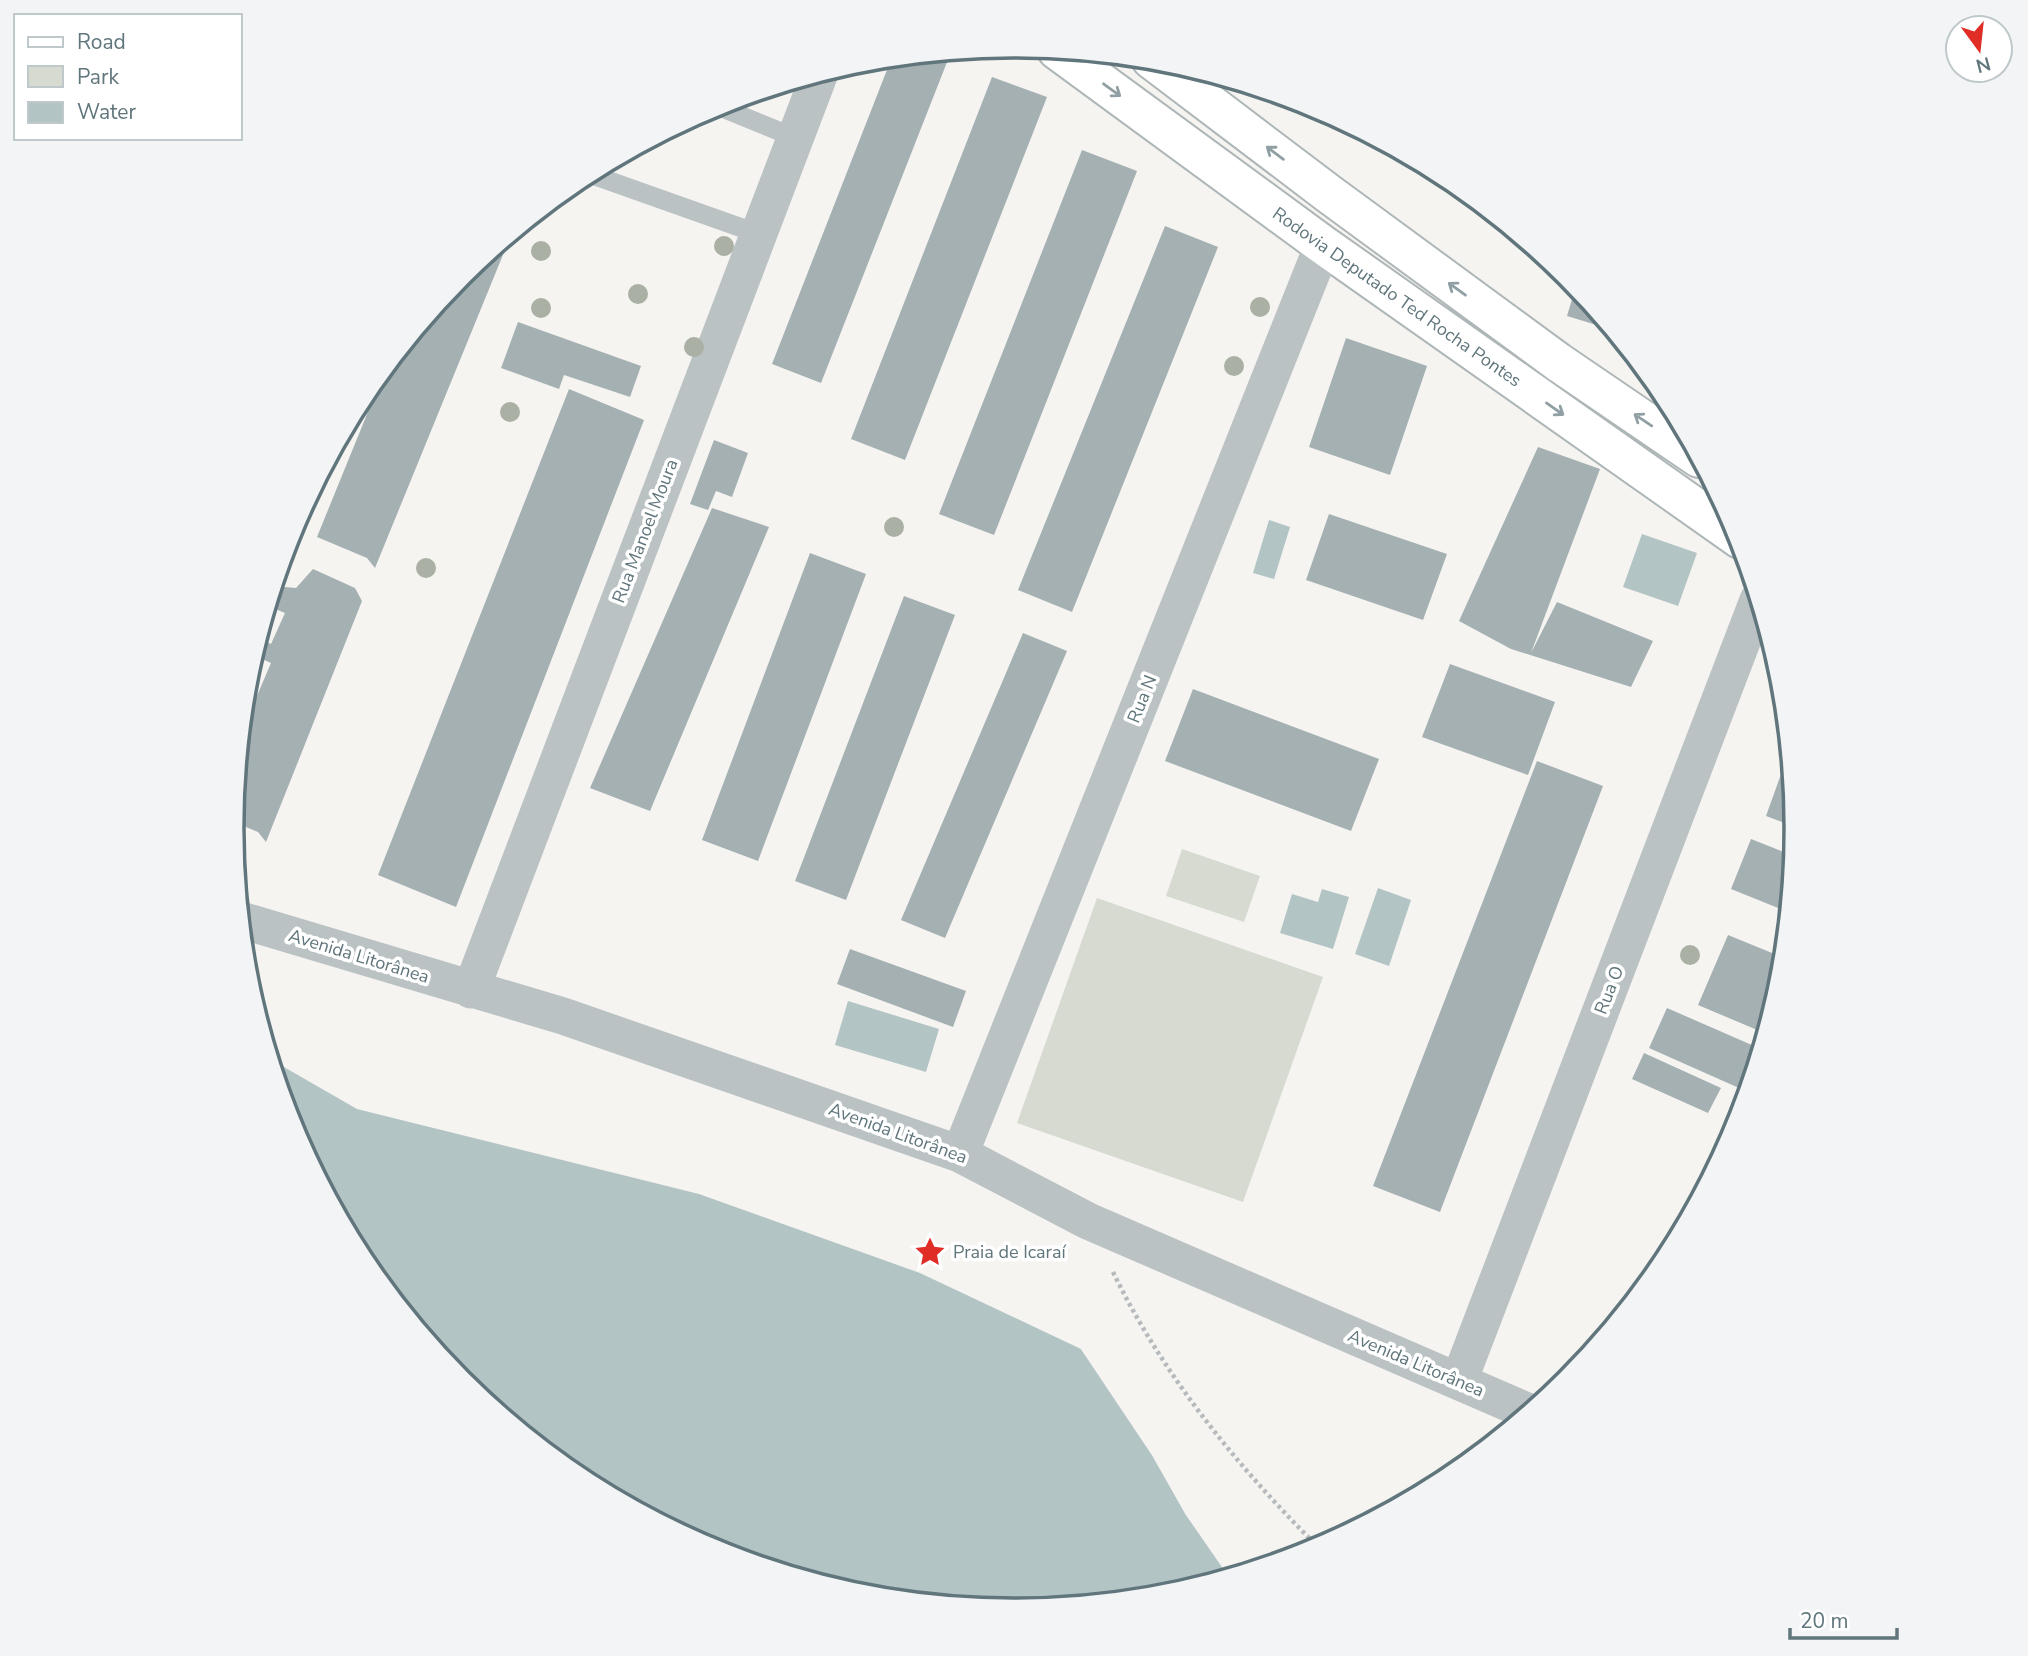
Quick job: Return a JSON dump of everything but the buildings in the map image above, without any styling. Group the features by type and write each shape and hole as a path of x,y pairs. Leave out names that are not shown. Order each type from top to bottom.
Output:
{"main road":[{"name":"Rodovia Deputado Ted Rocha Pontes","path":"1070,60 1323,245 1723,527"},
{"path":"1172,75 1558,362 1683,447"}],"street":[{"name":"Rua Manoel Moura","path":"471,990 816,84"},
{"name":"Rua N","path":"960,1154 1323,245"},
{"name":"Rua O","path":"1459,1381 1753,613"},
{"name":"Avenida Litorânea","path":"249,923 563,1016 960,1154 1088,1220 1520,1408"}],"lane":[{"path":"731,112 796,138"},
{"path":"602,178 759,234"}],"path":[{"path":"1088,1220 1120,1288 1157,1352 1194,1407 1234,1458 1310,1539"}],"green space":[{"path":"1182,849 1260,876 1244,922 1166,896"},
{"path":"1097,898 1323,977 1243,1202 1017,1123"}],"water":[{"path":"1269,520 1290,527 1274,579 1253,573"},
{"path":"1642,534 1697,553 1678,606 1623,587"},
{"path":"1378,888 1411,900 1389,966 1355,954"},
{"path":"1322,889 1349,897 1333,949 1280,933 1292,894 1318,902"},
{"path":"848,1001 939,1029 926,1072 835,1045"},
{"path":"282,1066 357,1109 699,1194 920,1273 1081,1349 1152,1455 1186,1515 1225,1568 1115,1592 1014,1598 913,1592 815,1572 719,1540 673,1519 629,1495 545,1439 469,1373 435,1336 403,1297 347,1213 302,1123"}],"pier":[{"path":"1081,1349 1086,1351 1155,1453 1189,1513 1228,1568 1223,1569 1186,1515 1152,1455"}],"place":[{"name":"Praia de Icaraí","path":"930,1252"}]}
